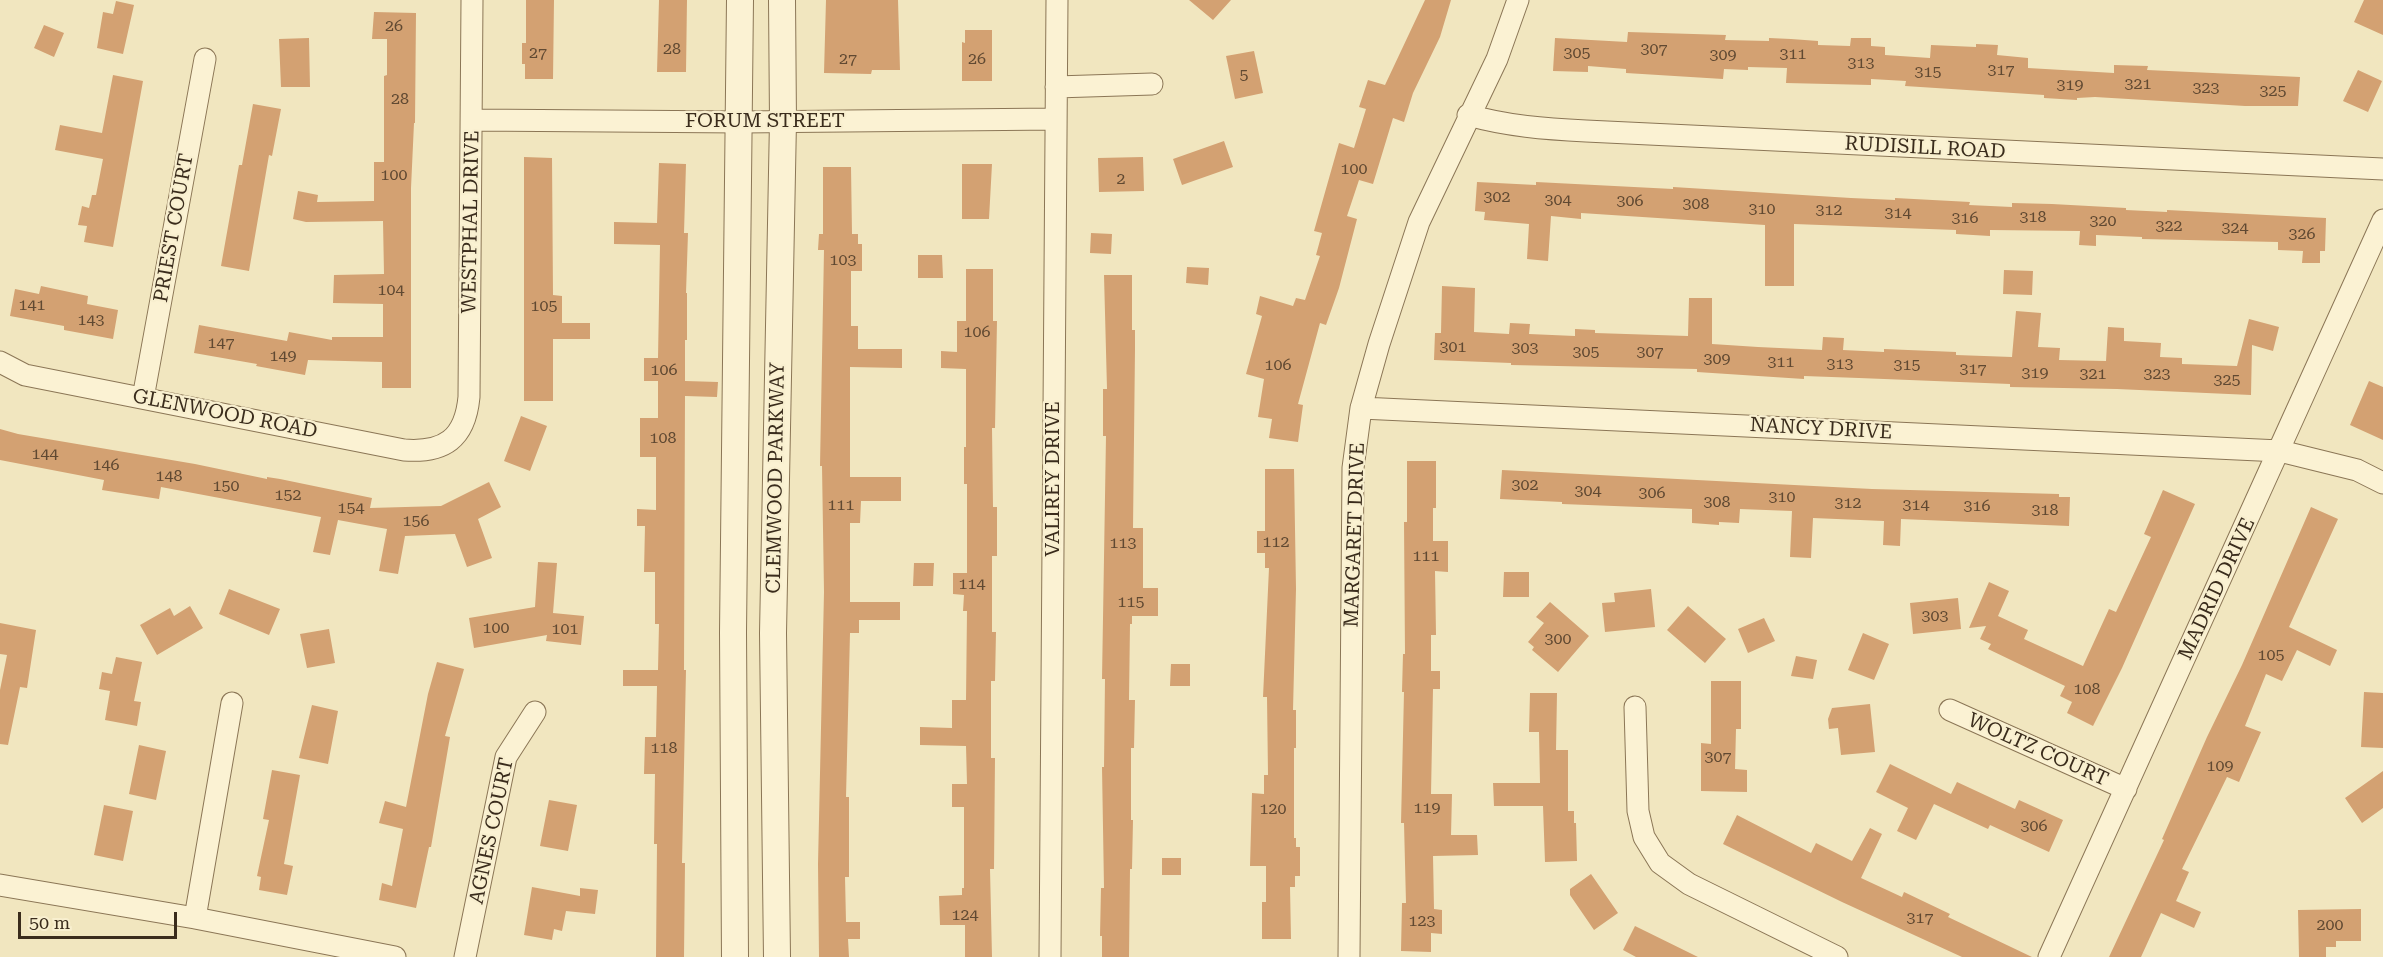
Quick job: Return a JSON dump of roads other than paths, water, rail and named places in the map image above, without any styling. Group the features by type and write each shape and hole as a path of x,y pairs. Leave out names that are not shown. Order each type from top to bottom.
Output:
{"street":[{"name":"WESTPHAL DRIVE","path":"451,440 465,421 469,398 473,120 472,0"},
{"name":"CLEMWOOD PARKWAY","path":"735,957 733,632 741,122 740,0"},
{"name":"CLEMWOOD PARKWAY","path":"777,957 772,633 783,121 782,0"},
{"name":"VALIREY DRIVE","path":"1050,957 1057,0"},
{"name":"MARGARET DRIVE","path":"1349,957 1353,468 1361,408 1419,222 1468,115 1497,59 1518,0"},
{"name":"PRIEST COURT","path":"143,398 206,59"},
{"path":"1056,87 1152,84"},
{"name":"RUDISILL ROAD","path":"1468,115 1526,127 1586,132 2383,170"},
{"name":"FORUM STREET","path":"473,120 741,122 1056,118"},
{"name":"MADRID DRIVE","path":"2049,957 2383,220"},
{"name":"GLENWOOD ROAD","path":"0,362 25,375 404,450 425,452 451,440"},
{"name":"NANCY DRIVE","path":"1361,408 2280,451 2357,470 2383,483"},
{"path":"195,918 232,703"},
{"path":"1635,707 1638,811 1644,837 1660,863 1689,884 1838,957"},
{"name":"WOLTZ COURT","path":"1950,710 2126,789"},
{"name":"AGNES COURT","path":"465,957 506,757 535,712"},
{"path":"0,885 195,918 395,957"}]}
